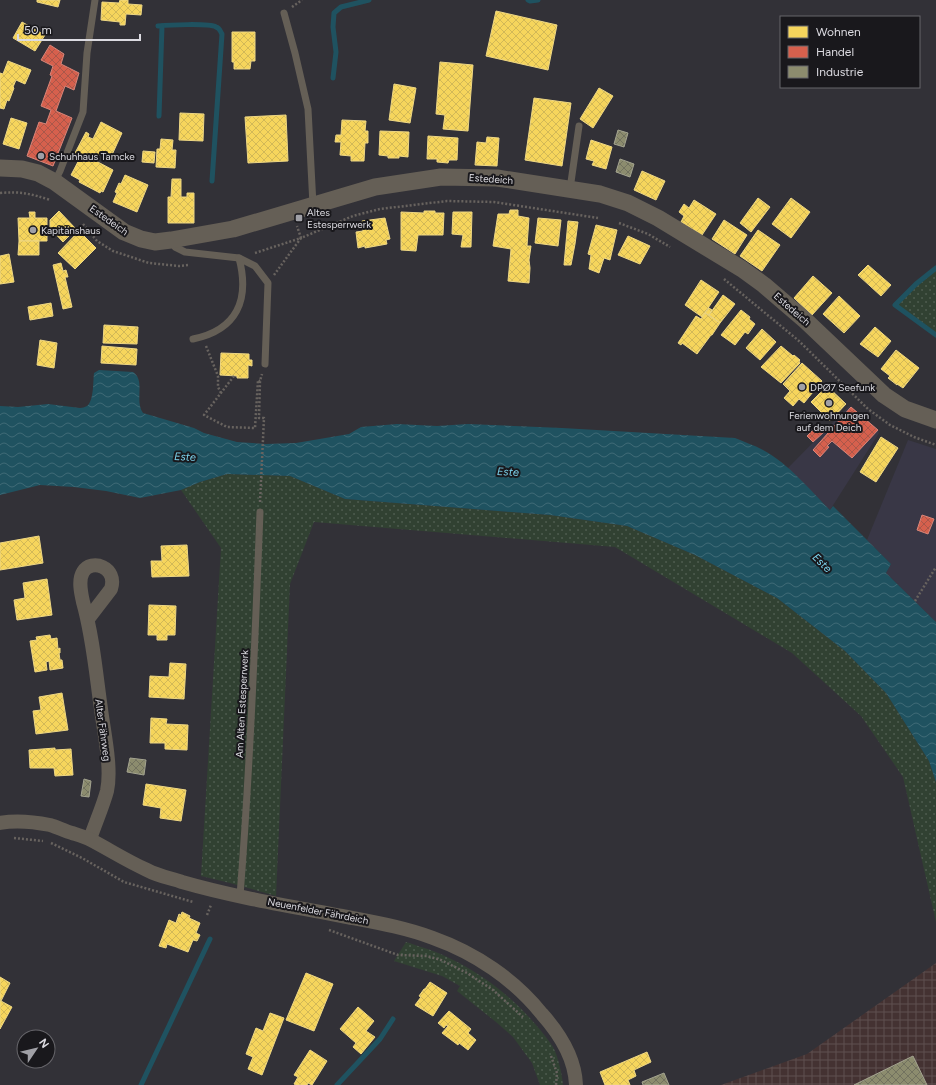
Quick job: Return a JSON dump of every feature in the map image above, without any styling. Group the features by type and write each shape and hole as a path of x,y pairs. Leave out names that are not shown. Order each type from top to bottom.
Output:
{"street":[{"name":"Estedeich","path":"0,168 22,169 38,174 55,182 124,232 140,239 155,242 233,229 375,187 441,177 497,178 600,194 628,204 652,215 742,269 764,285 806,321 884,395 905,409 936,420"},
{"name":"Alter Fährweg","path":"88,619 108,765 107,790 90,839"},
{"name":"Neuenfelder Fährdeich","path":"0,823 11,821 50,826 90,839 149,872 188,884 240,896 396,927 434,938 473,956 511,982 526,996 550,1023 559,1036 573,1066 576,1085"}],"lane":[{"path":"55,182 83,112 86,53 95,0"},
{"path":"284,13 308,109 313,205"},
{"path":"570,189 579,126"},
{"path":"171,240 176,247 185,252 239,258 255,266 268,283 265,364"},
{"path":"193,339 213,333 231,319 236,312 240,304 244,286 239,258"},
{"name":"Am Alten Estesperrwerk","path":"240,896 251,728 260,512"}],"path":[{"path":"268,283 300,238 353,216 380,209 447,201 494,202 598,218"},
{"path":"295,220 300,238"},
{"path":"620,223 648,234 675,249"},
{"path":"722,277 799,341 868,409 890,425 914,437 936,445"},
{"path":"202,337 218,376 218,387 221,393"},
{"path":"234,376 204,415 227,427 255,428 258,380 260,380 265,364"},
{"path":"260,380 258,418 264,418 261,493"},
{"path":"915,601 936,568"},
{"path":"11,838 47,841 82,858 109,874"},
{"path":"207,915 211,905"},
{"path":"323,928 398,955 427,956 441,960 467,973 493,990 526,1020"},
{"path":"549,1052 557,1073 556,1085"}],"shaded area":[{"path":"849,406 878,430 879,433 830,510 788,468"},
{"path":"908,440 936,449 936,622 886,573 891,564 867,540"},
{"path":"936,963 936,1085 721,1085 807,1054"}],"green space":[{"path":"936,268 936,335 895,305 916,284"},
{"path":"227,474 290,476 345,499 550,515 627,526 695,555 777,598 845,651 886,693 929,761 936,782 936,922 903,777 861,716 792,653 615,547 314,522 290,584 276,896 201,876 221,548 181,490 200,482"},
{"path":"406,942 439,953 462,964 496,987 517,1005 547,1038 553,1047 560,1065 563,1085 540,1085 532,1063 513,1037 457,991 460,986 442,976 394,961"}],"water":[{"name":"Este","path":"99,370 133,372 139,380 139,402 143,413 237,442 266,444 296,443 349,434 361,427 397,424 437,426 468,424 735,438 760,448 781,462 830,510 833,506 891,564 886,573 936,622 936,782 929,761 886,693 845,651 777,598 695,555 627,526 550,515 345,499 290,476 227,474 200,482 181,490 140,498 106,491 40,485 0,495 0,406 18,407 48,404 80,408 87,406 91,400 93,391 94,373"}],"building: Wohnen":[{"path":"37,0 60,0 58,7 37,2"},
{"path":"120,0 128,0 128,4 142,5 141,15 126,14 125,25 120,25 120,22 101,20 102,2 119,3"},
{"path":"496,11 557,25 548,70 486,56"},
{"path":"22,22 45,35 35,51 13,38"},
{"path":"232,32 255,32 255,61 251,61 250,69 234,69 234,62 232,62"},
{"path":"8,61 31,70 25,84 16,80 9,101 7,100 4,109 0,108 0,73 3,74"},
{"path":"440,62 473,65 468,131 443,129 445,115 436,114"},
{"path":"394,84 416,88 410,123 389,120"},
{"path":"599,88 613,96 593,128 580,119"},
{"path":"534,98 571,103 562,166 525,160"},
{"path":"180,113 204,114 203,141 179,140"},
{"path":"286,115 288,161 248,163 245,117"},
{"path":"11,118 27,123 19,149 3,144"},
{"path":"342,120 366,121 365,131 368,131 368,143 365,143 364,161 351,161 351,156 340,155 341,142 335,142 336,135 341,135"},
{"path":"101,122 122,133 111,157 101,152 96,161 113,170 103,192 101,191 100,193 79,182 80,180 71,175 81,156 75,153 86,132 89,134 88,137 93,139"},
{"path":"380,131 409,132 408,157 399,156 399,158 388,158 388,156 379,155"},
{"path":"428,136 458,138 457,160 449,160 448,163 437,162 437,159 427,159"},
{"path":"487,137 499,138 497,166 475,165 477,142 486,143"},
{"path":"161,139 173,140 172,150 176,150 175,168 156,167 157,149 160,149"},
{"path":"591,140 612,147 606,169 592,165 594,161 586,159"},
{"path":"143,151 155,152 154,163 142,162"},
{"path":"642,171 665,181 656,200 634,190"},
{"path":"125,175 148,185 137,212 113,202 119,183 121,184"},
{"path":"172,179 181,179 181,197 187,197 187,193 194,193 194,223 168,223 168,197 171,197"},
{"path":"758,198 770,207 751,232 740,223"},
{"path":"791,198 810,212 791,238 772,224"},
{"path":"694,200 716,214 702,235 681,222 684,216 679,212 684,204 689,208"},
{"path":"510,210 518,210 518,216 529,218 527,246 531,246 529,260 529,283 508,281 511,249 493,246 498,214 509,214"},
{"path":"59,211 76,229 63,242 50,228 50,220"},
{"path":"424,211 444,213 443,235 418,235 416,251 401,250 401,212 424,213"},
{"name":"Kapitänshaus","path":"29,212 35,212 35,218 47,218 47,241 19,241 18,218 30,218"},
{"path":"453,212 472,212 471,247 461,247 463,235 452,234"},
{"path":"385,218 390,239 386,240 387,244 358,248 356,232 363,231 362,221"},
{"path":"538,218 561,220 558,246 535,243"},
{"path":"724,220 747,235 735,254 712,239"},
{"path":"568,221 578,222 571,265 564,265"},
{"path":"596,225 617,230 610,260 604,258 599,273 589,269 591,255 588,254"},
{"path":"758,230 780,245 762,271 740,256"},
{"path":"79,231 96,248 75,269 58,253"},
{"path":"628,236 650,246 640,264 618,255"},
{"path":"19,241 39,241 39,255 18,255"},
{"path":"9,254 14,282 0,284 0,256"},
{"path":"61,263 63,271 66,270 68,277 65,277 72,307 63,309 53,265"},
{"path":"868,265 891,285 881,296 858,275"},
{"path":"813,276 832,293 812,315 794,298"},
{"path":"701,280 719,292 702,317 685,305"},
{"path":"723,295 735,304 720,323 709,315"},
{"path":"839,296 860,316 844,333 823,314"},
{"path":"51,303 53,316 30,320 28,307"},
{"path":"709,308 712,310 709,315 705,313"},
{"path":"741,310 750,317 749,319 755,324 748,334 745,332 735,345 721,335"},
{"path":"705,313 720,323 697,354 682,343 681,345 678,343 696,316 701,319"},
{"path":"104,325 138,327 137,344 103,343"},
{"path":"875,327 891,341 878,357 860,344"},
{"path":"762,329 776,342 760,360 746,348"},
{"path":"40,340 57,343 54,368 37,365"},
{"path":"102,346 137,349 136,365 101,363"},
{"path":"781,346 800,360 800,363 781,383 761,367"},
{"path":"896,350 919,368 903,388 888,378 890,376 881,369"},
{"path":"221,353 249,354 249,360 252,360 252,366 248,365 248,378 220,375"},
{"name":"DPØ7 Seefunk","path":"802,363 822,381 804,403 799,399 793,406 784,398 790,391 783,384"},
{"name":"Ferienwohnungen auf dem Deich","path":"827,386 846,404 830,421 811,402"},
{"path":"881,437 898,448 876,482 860,472"},
{"path":"39,536 43,563 0,570 0,543"},
{"path":"187,545 189,576 152,577 151,561 162,561 161,546"},
{"path":"47,579 52,615 17,620 14,600 25,598 23,583"},
{"path":"149,605 176,606 175,635 167,635 167,640 157,640 157,635 148,635"},
{"path":"50,635 51,639 57,638 58,649 60,648 60,660 62,660 63,668 50,670 49,661 46,662 47,670 35,672 30,641 37,640 36,637"},
{"path":"170,663 186,664 184,699 149,697 150,676 169,677"},
{"path":"62,693 68,730 36,734 33,711 41,710 39,697"},
{"path":"151,718 167,719 166,724 188,725 187,750 165,749 165,743 150,743"},
{"path":"55,748 55,750 71,749 73,775 55,776 54,768 30,768 29,750"},
{"path":"146,784 186,790 181,821 160,818 161,808 143,805"},
{"path":"182,912 190,916 189,918 200,923 196,933 200,935 197,941 193,940 188,952 167,944 166,948 159,946 169,920 176,923 179,914 181,915"},
{"path":"306,973 333,984 314,1031 286,1020"},
{"path":"0,977 10,983 1,1001 12,1007 0,1029"},
{"path":"430,982 447,993 433,1016 415,1005 421,997 419,996"},
{"path":"358,1007 374,1021 366,1031 375,1037 361,1054 353,1047 356,1043 340,1029"},
{"path":"449,1011 471,1029 468,1033 476,1040 468,1050 459,1043 458,1045 442,1033 448,1026 446,1025 444,1028 438,1023"},
{"path":"270,1013 284,1018 262,1075 248,1069 253,1057 246,1054 256,1028 263,1031"},
{"path":"310,1050 327,1061 312,1085 308,1083 307,1085 296,1085 294,1084 298,1077 294,1075"},
{"path":"647,1052 651,1062 634,1070 636,1076 628,1080 630,1085 605,1085 600,1072"}],"building: Handel":[{"path":"50,45 64,54 61,64 79,73 74,90 65,86 56,111 72,118 53,166 27,156 39,122 46,124 51,110 41,106 52,76 50,75 53,66 41,60"},
{"path":"851,407 878,430 852,458 832,441 820,457 813,450"},
{"path":"817,426 824,432 813,442 807,436"},
{"path":"922,515 934,519 928,534 917,530"}],"building: Industrie":[{"path":"618,130 628,133 624,147 614,144"},
{"path":"620,159 634,164 630,177 616,172"},
{"path":"130,758 146,760 144,775 127,772"},
{"path":"84,779 91,781 89,797 81,796"},
{"path":"913,1056 927,1085 854,1085"},
{"path":"664,1073 669,1085 643,1085 642,1082"}],"waterway":[{"path":"333,78 336,52 333,27 334,13 341,7 369,0"},
{"path":"528,0 538,0"},
{"path":"158,26 205,25 218,28 222,34 212,181"},
{"path":"159,116 162,26"},
{"path":"936,268 916,284 895,305 936,335"},
{"path":"141,1085 210,939"},
{"path":"337,1085 380,1039 393,1019"}],"place":[{"name":"Schuhhaus Tamcke","path":"41,156"},
{"name":"Altes Estesperrwerk","path":"299,218"},
{"name":"Kapitänshaus","path":"33,230"},
{"name":"DPØ7 Seefunk","path":"802,387"},
{"name":"Ferienwohnungen auf dem Deich","path":"829,403"}]}
